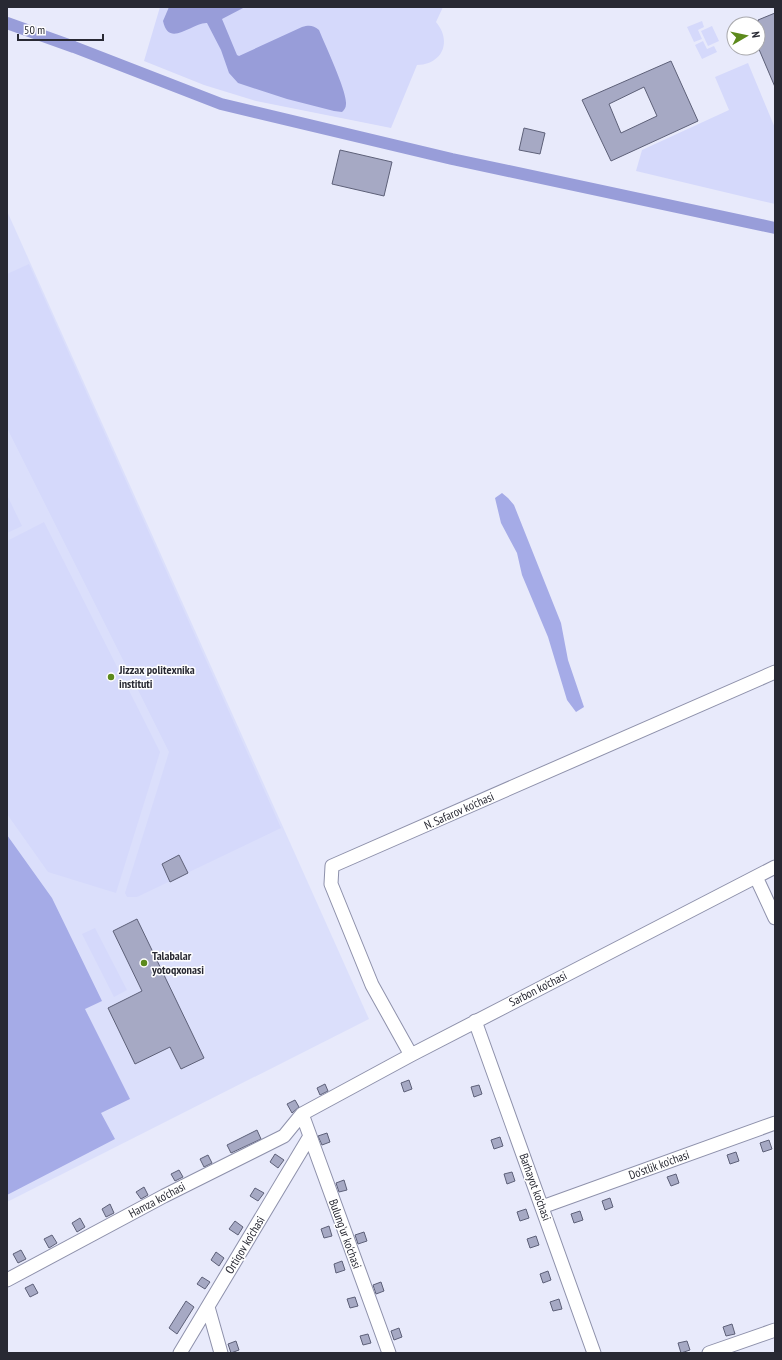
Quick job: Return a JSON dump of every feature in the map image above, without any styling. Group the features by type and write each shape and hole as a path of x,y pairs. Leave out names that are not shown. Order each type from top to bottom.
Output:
{"street":[{"name":"N. Safarov ko'chasi","path":"410,1055 372,985 330,884 332,866 775,672"},
{"name":"Sarbon ko'chasi","path":"302,1114 410,1055 775,867"},
{"path":"756,877 775,918"},
{"name":"Barhayot ko'chasi","path":"475,1022 594,1353"},
{"name":"Bulung'ur ko'chasi","path":"302,1114 389,1353"},
{"name":"Hamza ko'chasi","path":"7,1280 164,1196 284,1136 302,1114"},
{"name":"Do'stlik ko'chasi","path":"542,1207 775,1123"},
{"name":"Ortiqov ko'chasi","path":"180,1353 310,1136"},
{"path":"208,1307 220,1353"},
{"path":"709,1353 775,1330"}],"shaded area":[{"path":"160,7 443,7 436,22 441,29 444,44 439,56 433,61 426,64 417,65 391,128 256,101 204,85 144,61"},
{"path":"169,7 245,7 222,19 237,55 239,56 302,27 315,27 319,30 343,89 346,104 345,109 342,112 334,111 287,99 238,83 229,73 221,50 207,23 176,34 170,33 166,29 163,21"},
{"path":"702,21 704,27 698,30 702,39 694,42 687,27"},
{"path":"712,26 719,41 708,46 701,31"},
{"path":"703,41 707,49 714,46 717,52 702,59 695,45"},
{"path":"748,63 775,128 775,204 636,171 642,150 729,110 715,77"},
{"name":"Jizzax politexnika instituti","path":"7,211 369,1019 7,1202"},
{"path":"29,264 281,828 137,897 127,897 125,893 169,752 7,428 7,274"},
{"path":"502,493 514,505 561,623 568,660 584,707 576,712 567,700 548,637 522,575 517,553 501,523 495,498"},
{"path":"7,495 22,526 7,533"},
{"path":"44,522 160,752 116,893 48,872 7,814 7,541"},
{"path":"7,835 52,898 102,1001 85,1009 130,1099 101,1113 115,1139 7,1195"},
{"path":"95,928 127,990 114,997 82,934"}],"building":[{"path":"775,13 775,87 762,56 766,56 766,17"},
{"path":"671,61 698,121 611,161 582,100","holes":["644,87 657,116 621,133 609,104"]},
{"path":"524,128 545,133 540,154 519,150"},
{"path":"340,150 392,162 384,196 332,184"},
{"path":"179,855 188,873 170,882 162,864"},
{"name":"Talabalar yotoqxonasi","path":"137,919 204,1058 181,1069 170,1047 135,1064 108,1008 142,991 113,931"},
{"path":"409,1080 412,1089 404,1092 401,1083"},
{"path":"325,1084 328,1091 320,1095 317,1088"},
{"path":"479,1085 482,1094 474,1097 471,1087"},
{"path":"295,1100 299,1107 292,1113 287,1104"},
{"path":"257,1130 261,1139 231,1153 227,1145"},
{"path":"327,1133 330,1142 322,1145 318,1136"},
{"path":"500,1137 503,1146 494,1149 491,1140"},
{"path":"769,1140 772,1149 763,1152 760,1143"},
{"path":"736,1152 739,1161 730,1164 727,1155"},
{"path":"275,1154 284,1160 278,1168 270,1162"},
{"path":"208,1155 212,1163 204,1167 200,1159"},
{"path":"179,1170 183,1177 175,1181 171,1174"},
{"path":"512,1172 515,1181 507,1184 504,1174"},
{"path":"676,1174 679,1183 671,1186 667,1177"},
{"path":"344,1180 347,1190 339,1192 336,1183"},
{"path":"144,1187 148,1195 141,1199 136,1192"},
{"path":"255,1188 264,1193 258,1201 250,1196"},
{"path":"610,1198 613,1207 605,1210 602,1201"},
{"path":"110,1204 114,1213 106,1217 102,1209"},
{"path":"526,1209 529,1218 520,1221 517,1212"},
{"path":"580,1211 583,1220 574,1223 571,1214"},
{"path":"80,1218 85,1227 77,1232 72,1223"},
{"path":"235,1221 243,1227 238,1235 229,1229"},
{"path":"329,1226 332,1236 324,1238 321,1229"},
{"path":"364,1232 367,1241 358,1244 355,1235"},
{"path":"52,1235 57,1243 49,1248 44,1239"},
{"path":"536,1236 539,1245 530,1248 527,1239"},
{"path":"21,1250 26,1259 18,1263 13,1254"},
{"path":"216,1252 224,1258 219,1266 211,1260"},
{"path":"342,1261 345,1270 336,1273 334,1264"},
{"path":"548,1271 551,1280 543,1283 540,1274"},
{"path":"202,1277 210,1282 205,1289 197,1284"},
{"path":"381,1282 384,1291 376,1294 373,1285"},
{"path":"33,1284 38,1293 30,1297 25,1288"},
{"path":"355,1297 358,1306 350,1308 347,1299"},
{"path":"559,1299 562,1309 553,1311 550,1302"},
{"path":"186,1301 194,1307 177,1334 169,1328"},
{"path":"732,1324 735,1334 726,1336 723,1327"},
{"path":"399,1328 402,1337 394,1340 391,1331"},
{"path":"368,1334 371,1343 363,1345 360,1336"},
{"path":"236,1341 239,1350 231,1353 228,1344"},
{"path":"687,1341 690,1350 681,1353 678,1343"}],"waterway":[{"path":"7,23 74,47 221,104 452,159 775,228"}],"place":[{"name":"Jizzax politexnika instituti","path":"111,677"},
{"name":"Talabalar yotoqxonasi","path":"144,963"}]}
